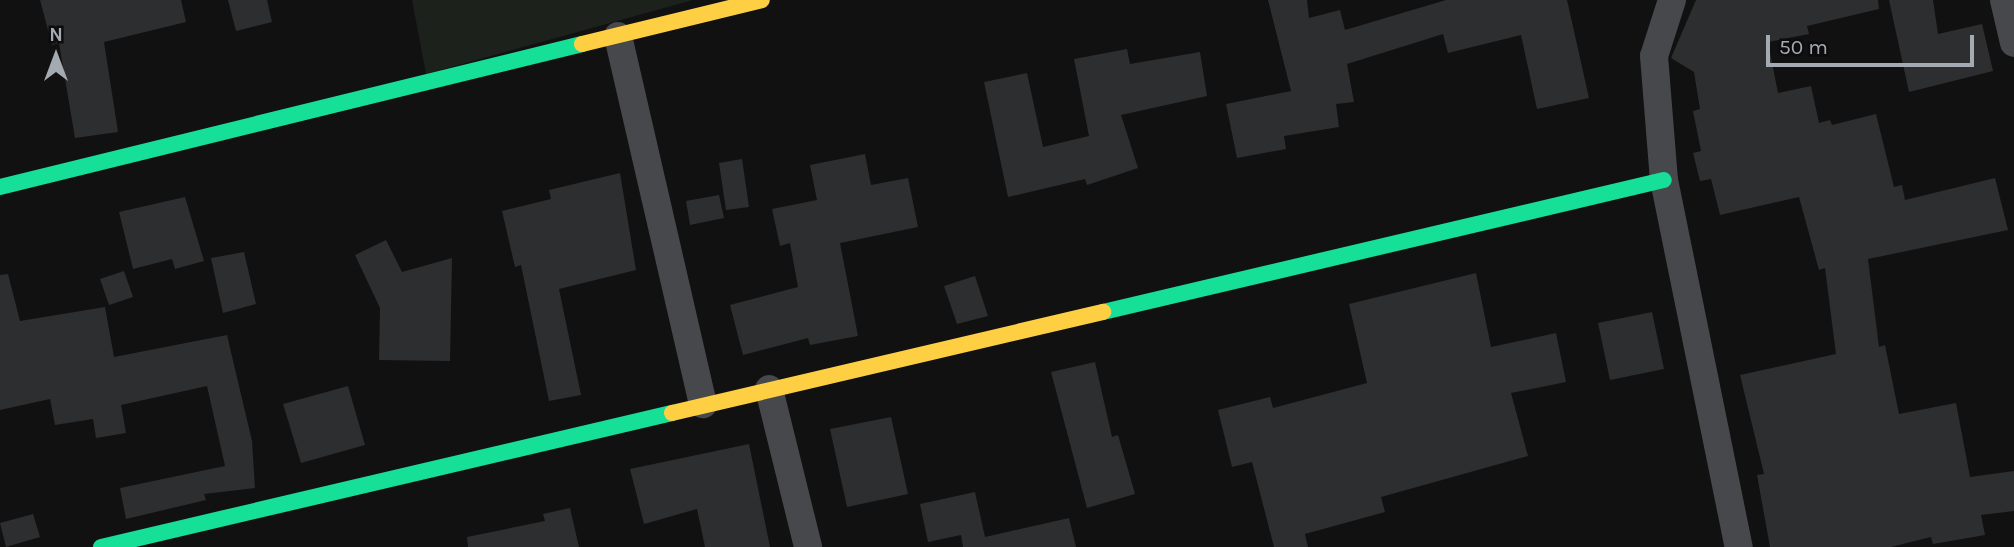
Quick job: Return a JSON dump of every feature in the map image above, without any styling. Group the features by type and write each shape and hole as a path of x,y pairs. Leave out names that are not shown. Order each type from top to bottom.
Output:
{"street":[{"path":"0,187 762,0"},
{"path":"1672,0 1654,56 1664,180 1739,547"},
{"path":"2004,0 2014,43"},
{"path":"618,36 703,404"},
{"path":"101,547 1664,180"},
{"path":"769,389 808,547"}],"shaded area":[{"path":"412,0 693,0 426,74"}],"building":[{"path":"40,0 181,0 186,22 104,42 118,132 75,138 59,43 52,45"},
{"path":"228,0 267,0 272,22 236,31"},
{"path":"1268,0 1307,0 1309,18 1340,10 1345,30 1446,0 1567,0 1589,98 1537,109 1521,35 1448,53 1443,34 1347,64 1354,102 1336,104 1339,127 1284,136 1286,149 1237,158 1226,104 1291,91"},
{"path":"1696,0 1878,0 1879,9 1807,26 1809,34 1768,42 1778,93 1811,86 1819,123 1830,120 1832,125 1876,114 1894,187 1902,185 1905,200 1995,178 2008,230 1868,259 1879,347 1885,345 1899,414 1956,403 1970,477 2014,471 2014,511 1981,515 1985,535 1933,544 1931,537 1891,547 1770,547 1757,475 1764,474 1740,375 1836,354 1825,268 1819,270 1799,197 1720,215 1711,179 1700,181 1693,153 1701,151 1693,111 1700,109 1694,72 1671,58"},
{"path":"1889,0 1933,0 1938,34 1982,24 1993,71 1909,92"},
{"path":"1127,49 1130,64 1200,52 1207,96 1121,115 1138,168 1087,185 1085,179 1008,197 984,82 1027,73 1043,147 1089,136 1074,59"},
{"path":"865,154 871,185 908,178 918,227 840,243 858,336 810,345 808,338 743,355 730,305 798,287 790,243 780,246 772,209 817,200 810,165"},
{"path":"742,159 749,207 726,210 719,163"},
{"path":"620,173 636,270 559,289 581,395 549,401 521,265 515,267 502,211 551,199 549,190"},
{"path":"719,195 724,218 690,225 686,201"},
{"path":"185,197 204,261 175,269 172,259 133,269 119,212"},
{"path":"386,240 402,272 452,258 450,361 379,360 380,308 355,255"},
{"path":"244,252 256,304 223,313 211,258"},
{"path":"124,271 133,297 109,305 100,279"},
{"path":"1476,273 1491,347 1556,333 1566,382 1511,393 1528,456 1381,497 1385,512 1305,534 1308,547 1274,547 1252,462 1232,467 1218,410 1270,397 1273,408 1367,383 1349,304"},
{"path":"8,274 20,321 105,307 114,357 227,335 252,441 255,488 204,494 206,500 126,519 120,488 225,466 207,386 121,405 126,433 96,438 93,419 55,425 50,399 0,410 0,275"},
{"path":"975,276 988,316 957,324 944,286"},
{"path":"1652,312 1664,369 1610,380 1598,323"},
{"path":"1095,362 1112,437 1118,435 1135,494 1087,508 1051,372"},
{"path":"348,386 365,445 301,463 283,404"},
{"path":"891,417 908,494 847,507 830,429"},
{"path":"749,444 770,547 705,547 697,509 644,524 630,469"},
{"path":"975,492 985,537 1069,518 1076,547 963,547 961,535 928,542 920,504"},
{"path":"570,508 579,547 468,547 467,537 545,521 543,514"},
{"path":"33,514 40,537 6,547 0,523"}],"traffic: fast":[{"path":"0,187 582,44"},
{"path":"1103,312 1664,180"},
{"path":"101,547 672,413"}],"traffic: slow":[{"path":"582,44 762,0"},
{"path":"672,413 1103,312"}]}
